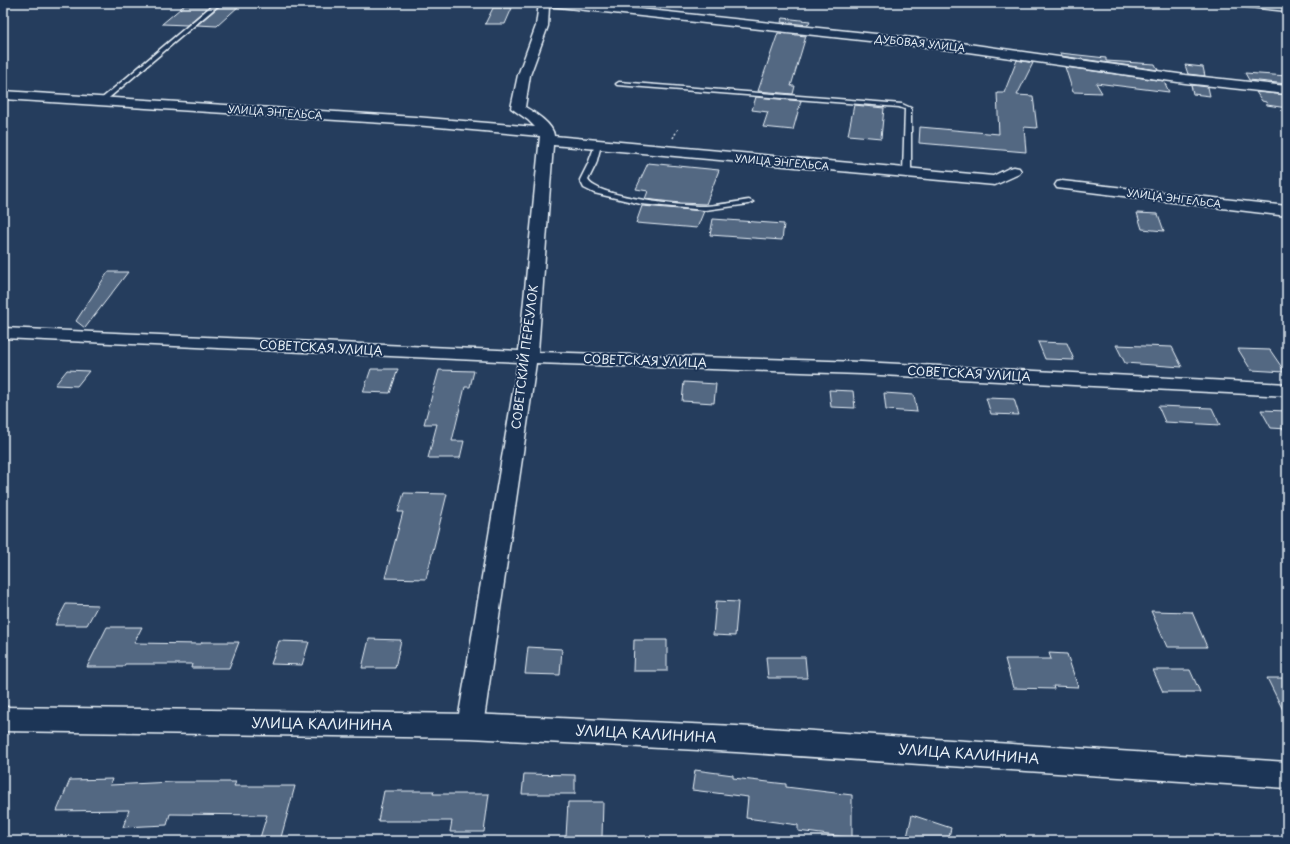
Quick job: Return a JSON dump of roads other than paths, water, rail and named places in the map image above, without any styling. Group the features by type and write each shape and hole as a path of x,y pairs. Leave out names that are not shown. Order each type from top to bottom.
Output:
{"street":[{"path":"544,3 542,26 524,75 518,108 533,117 547,136"},
{"name":"ДУБОВАЯ УЛИЦА","path":"552,3 961,47 1185,79 1287,90"},
{"path":"1240,3 1287,8"},
{"name":"УЛИЦА ЭНГЕЛЬСА","path":"3,95 415,120 547,136 598,145 995,181 1014,171"},
{"name":"СОВЕТСКИЙ ПЕРЕУЛОК","path":"470,726 528,357 547,136"},
{"name":"УЛИЦА ЭНГЕЛЬСА","path":"1062,185 1287,211"},
{"name":"СОВЕТСКАЯ УЛИЦА","path":"3,333 528,357 861,368 1287,390"},
{"name":"УЛИЦА КАЛИНИНА","path":"3,719 470,726 736,739 1287,775"}],"lane":[{"path":"102,101 218,3"},
{"path":"619,84 900,106 908,108 907,173"},
{"path":"598,145 592,164 584,180 587,186 597,191 641,202 705,208 749,202"}]}
